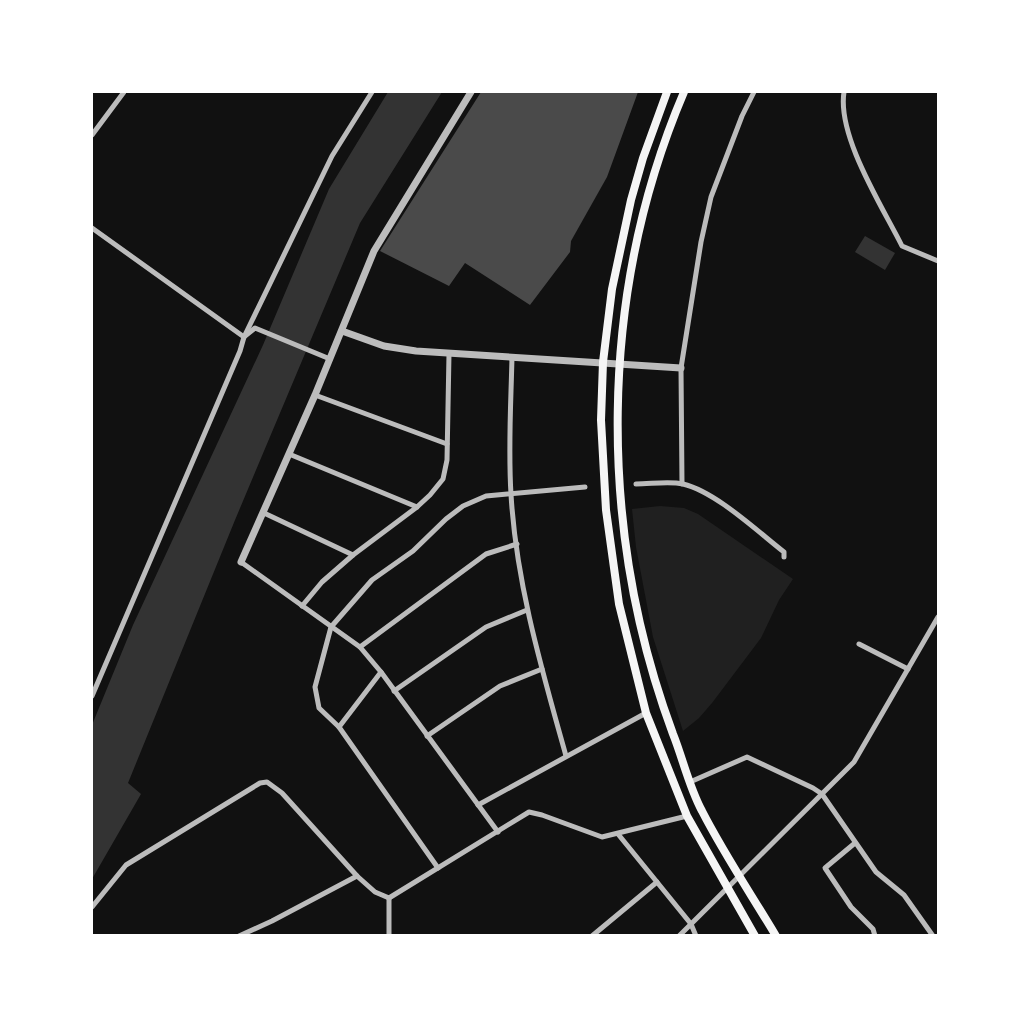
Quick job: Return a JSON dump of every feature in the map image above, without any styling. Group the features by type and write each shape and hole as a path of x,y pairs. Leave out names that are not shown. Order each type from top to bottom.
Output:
{"main road":[{"path":"667,92 643,158 628,210 612,290 603,362 601,420 606,510 619,604 646,713 687,816 755,936"},
{"path":"684,92 663,147 641,221 629,283 619,363 617,435 627,555 632,588 653,675 690,782 701,810 776,936"}],"street":[{"path":"92,135 124,92"},
{"path":"92,696 244,337 332,156 372,92"},
{"path":"471,92 374,251 315,395 241,562 360,647 381,672 498,832"},
{"path":"682,484 681,368 699,251 711,197 742,116 754,92"},
{"path":"844,92 846,119 855,152 902,246 939,261"},
{"path":"92,228 244,337"},
{"path":"244,337 255,328 330,359"},
{"path":"342,331 384,346 448,354 681,368"},
{"path":"302,606 322,582 353,555 417,507 443,479 447,460 448,354"},
{"path":"512,357 511,494 517,544 527,610 566,756"},
{"path":"315,395 447,444"},
{"path":"289,454 417,507"},
{"path":"636,484 682,484 705,493 784,552 784,557"},
{"path":"438,868 339,727 319,708 315,687 331,627 372,580 413,551 463,506 486,496 585,487"},
{"path":"264,513 353,555"},
{"path":"360,647 486,554 517,544"},
{"path":"394,691 486,627 527,610"},
{"path":"679,936 854,762 939,618"},
{"path":"859,644 908,669"},
{"path":"427,736 500,686 542,669"},
{"path":"339,727 381,672"},
{"path":"478,805 646,713"},
{"path":"690,782 747,756 822,794 876,872 904,895 933,936"},
{"path":"92,907 126,865 260,783 267,782 282,793 357,876 375,892 389,898"},
{"path":"389,898 529,812 602,837 687,816"},
{"path":"618,834 691,924 696,936"},
{"path":"855,843 825,868 851,907 873,929 875,936"},
{"path":"239,936 357,876"},
{"path":"592,936 657,882"},
{"path":"389,898 389,936"}],"shaded area":[{"path":"388,92 442,92 360,223 235,520 128,783 141,794 92,879 92,725 133,625 263,345 329,189"},
{"path":"865,236 895,253 885,270 855,252"},
{"path":"660,506 684,508 698,514 793,579 779,600 761,638 712,703 683,731 653,637 636,547 632,509"}],"building":[{"path":"481,92 638,92 607,177 571,241 570,252 530,305 465,263 449,286 380,251"}]}
